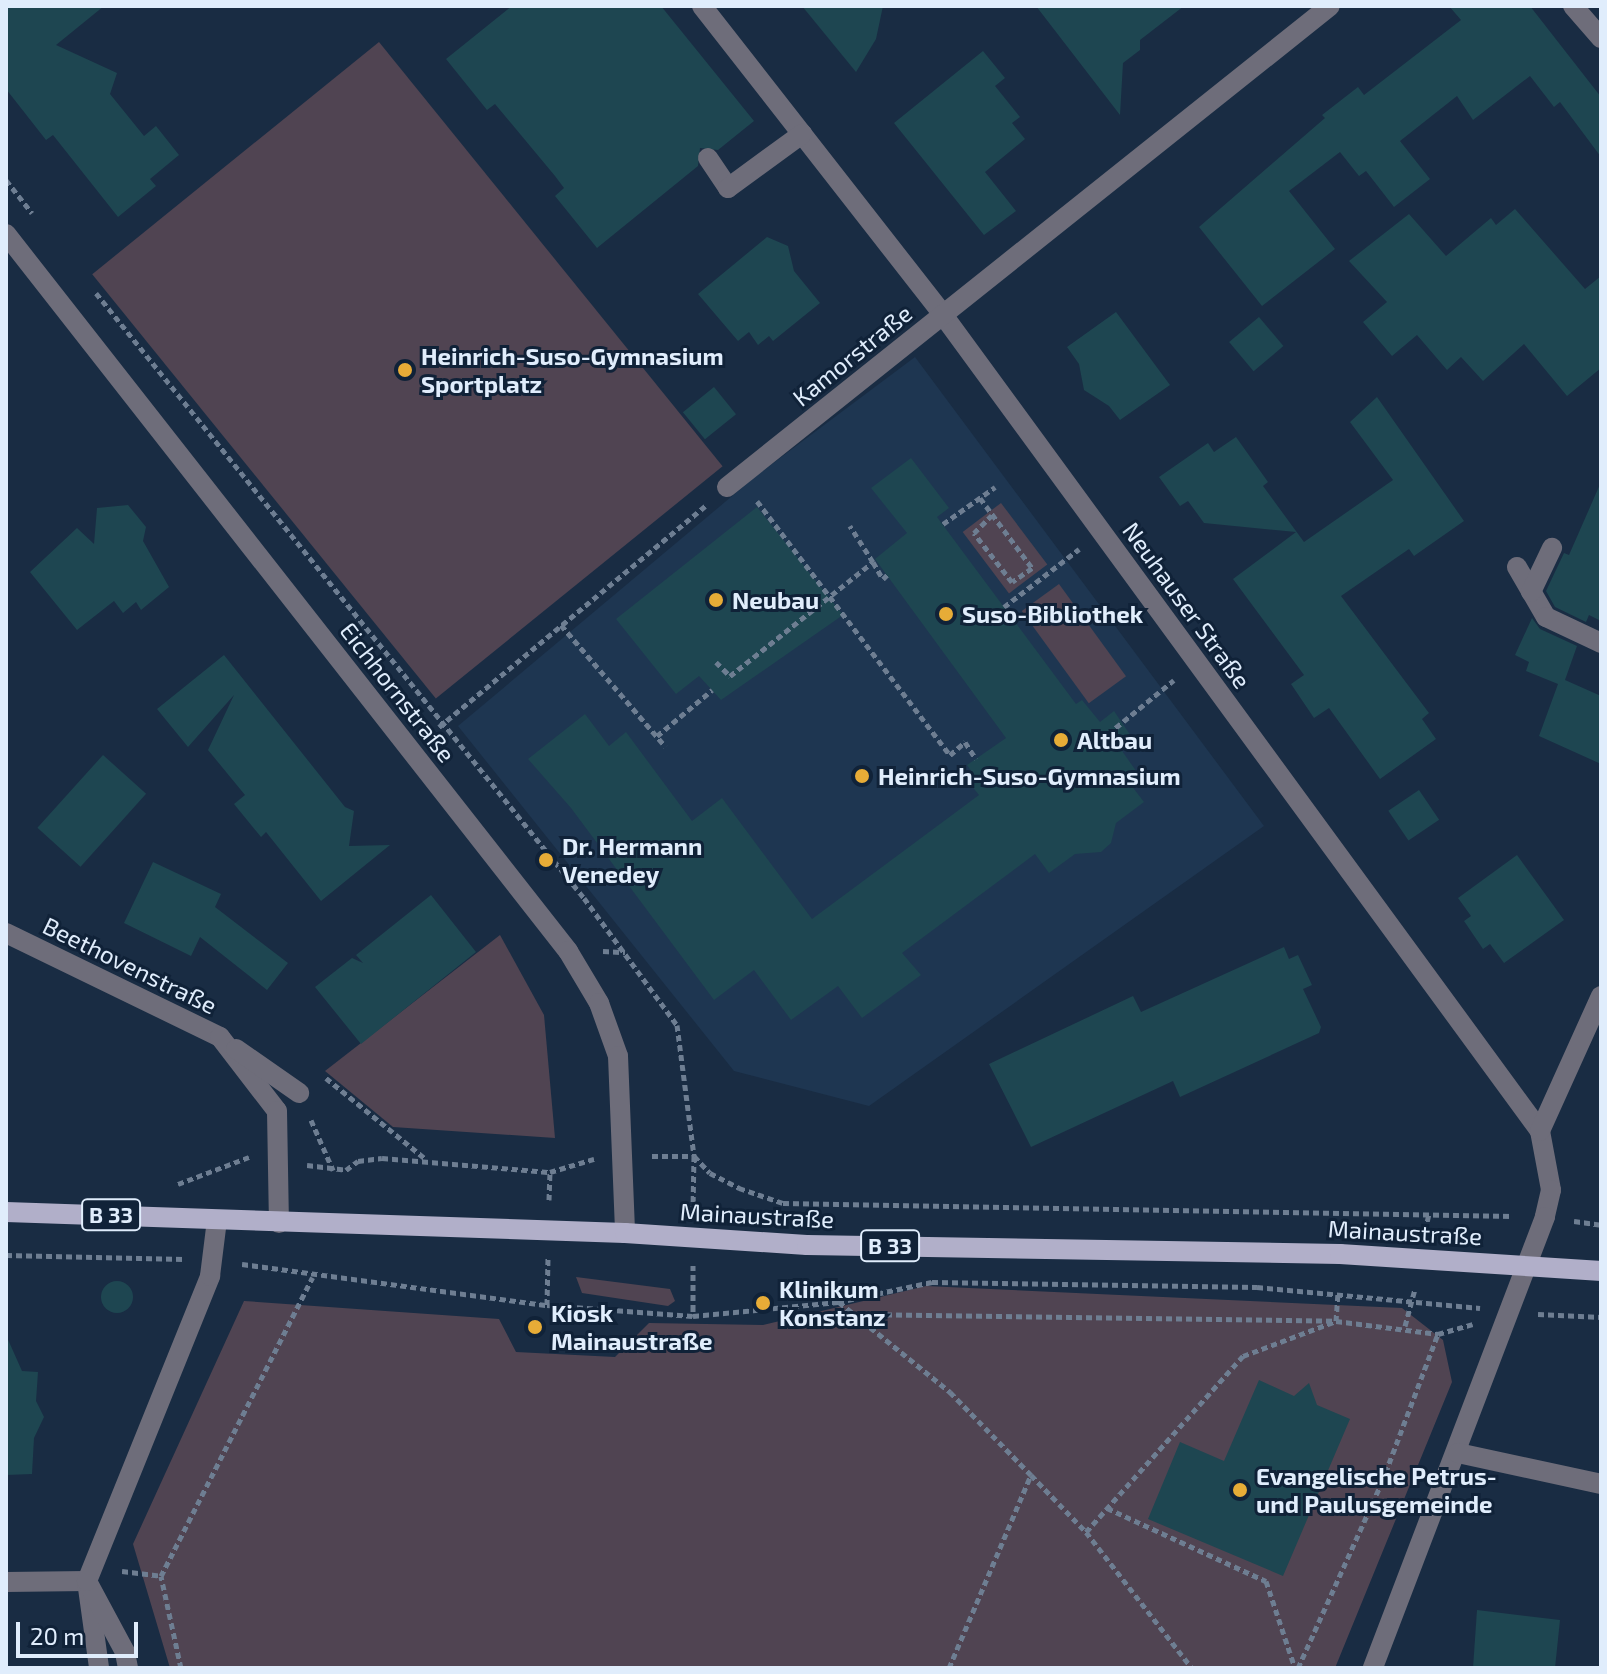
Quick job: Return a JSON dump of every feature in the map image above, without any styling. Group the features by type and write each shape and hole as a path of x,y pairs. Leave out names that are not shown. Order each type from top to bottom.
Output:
{"main road":[{"name":"Mainaustraße","path":"6,1212 625,1233 807,1245 1156,1248 1530,1264 1601,1271"}],"street":[{"name":"Neuhauser Straße","path":"702,6 943,315 1540,1131 1551,1190 1545,1217 1512,1313 1373,1668"},
{"name":"Kamorstraße","path":"733,483 1330,6"},
{"path":"1573,6 1601,38"},
{"path":"708,158 728,188 802,134"},
{"name":"Eichhornstraße","path":"6,234 568,951 599,1003 618,1056 625,1233"},
{"path":"1531,592 1552,548"},
{"path":"1517,567 1546,617 1601,643"},
{"name":"Beethovenstraße","path":"6,933 220,1037 277,1111 279,1223"},
{"path":"1540,1131 1601,996"},
{"path":"220,1037 299,1093"},
{"path":"99,1668 87,1581 215,1260 217,1220"},
{"path":"1458,1453 1601,1484"},
{"path":"6,1582 87,1581"},
{"path":"87,1581 128,1668"}],"path":[{"path":"6,180 36,218"},
{"path":"85,279 440,726 584,898 677,1025 694,1156 710,1173 739,1188 783,1203 1390,1210 1545,1217"},
{"path":"411,750 733,483 833,595 950,755 965,742 976,759"},
{"path":"943,524 995,487"},
{"path":"980,498 1032,568 1012,582 974,533 992,515"},
{"path":"850,526 883,579 887,575"},
{"path":"1004,607 1102,531"},
{"path":"716,662 730,676 873,562"},
{"path":"561,625 665,746"},
{"path":"657,736 712,690"},
{"path":"1108,734 1152,698"},
{"path":"299,1093 333,1170"},
{"path":"165,1184 221,1171 245,1156 333,1170 382,1158 550,1172"},
{"path":"6,1255 215,1260 313,1277 547,1305 693,1316 838,1302 932,1282 963,1282 1257,1287 1512,1313 1601,1317"},
{"path":"181,1668 161,1576 313,1277"},
{"path":"838,1302 950,1392 1031,1475 1086,1532 1192,1668"},
{"path":"856,1314 1336,1321 1438,1334 1512,1313"},
{"path":"1086,1532 1243,1356 1336,1321"},
{"path":"1296,1668 1382,1482 1438,1334"},
{"path":"949,1668 1031,1475"},
{"path":"1107,1508 1266,1581 1296,1668"}],"shaded area":[{"name":"Heinrich-Suso-Gymnasium Sportplatz","path":"379,42 723,466 436,699 92,274"},
{"name":"Heinrich-Suso-Gymnasium","path":"915,357 1264,826 869,1106 734,1071 458,726 756,476"},
{"path":"1001,503 1047,564 1009,593 963,532"},
{"path":"1059,584 1126,676 1089,703 1022,611"},
{"path":"500,935 544,1015 555,1138 393,1127 325,1071"},
{"path":"576,1277 670,1289 675,1301 668,1306 582,1293"},
{"path":"926,1286 1402,1308 1443,1340 1452,1382 1335,1668 170,1668 133,1544 244,1301 499,1319 516,1352 615,1357 649,1323 763,1325"}],"building":[{"path":"6,6 104,6 56,45 117,73 110,94 144,136 156,126 179,155 150,179 156,186 118,217 53,135 46,140 6,89"},
{"path":"512,6 661,6 754,121 718,150 700,148 698,166 597,248 555,196 564,188 555,176 495,104 487,110 446,59"},
{"path":"802,6 883,6 876,39 856,72"},
{"path":"1036,6 1184,6 1140,40 1140,50 1123,63 1120,115"},
{"path":"1449,6 1530,6 1601,97 1601,157 1560,102 1554,107 1530,76 1473,120 1457,96 1400,141 1430,179 1394,207 1366,171 1359,176 1340,152 1289,191 1335,249 1262,306 1199,227 1325,118 1322,115 1358,87 1364,95 1461,20"},
{"path":"983,51 1005,78 995,86 1020,117 1012,123 1025,139 985,172 1016,211 984,235 894,123"},
{"path":"1515,209 1585,289 1601,276 1601,368 1567,396 1524,344 1483,381 1461,357 1447,370 1417,335 1392,356 1363,322 1387,302 1349,261 1409,214 1446,256 1491,218 1496,225"},
{"path":"767,237 788,246 794,271 820,303 773,341 769,336 758,345 749,332 738,341 698,294"},
{"path":"1116,312 1170,385 1120,420 1109,406 1084,390 1079,364 1067,347"},
{"path":"1259,317 1283,346 1254,371 1229,342"},
{"path":"714,387 736,414 705,439 683,412"},
{"path":"1377,397 1464,521 1414,556 1409,549 1341,596 1429,713 1422,719 1436,739 1380,779 1329,708 1314,718 1291,684 1304,675 1233,579 1296,532 1204,523 1188,501 1180,506 1159,477 1208,443 1214,452 1236,437 1268,482 1263,486 1304,542 1393,480 1350,422"},
{"name":"Altbau","path":"911,458 949,508 937,517 1076,704 1082,700 1100,722 1114,711 1133,739 1120,748 1141,778 1131,785 1144,802 1116,823 1111,843 1101,852 1075,854 1049,873 1035,854 902,953 921,975 862,1018 838,986 791,1020 754,970 714,1000 571,808 528,759 585,714 609,746 626,732 692,821 722,798 812,919 979,795 967,780 974,775 967,765 1006,738 875,559 907,533 871,488"},
{"path":"1601,482 1601,621 1589,615 1586,622 1555,607 1546,591 1564,553 1569,555"},
{"path":"128,505 146,527 143,541 169,587 141,610 136,602 123,613 114,601 77,630 30,572 77,528 94,544 97,508"},
{"name":"Neubau","path":"757,507 843,615 721,700 699,676 676,694 616,619"},
{"path":"1532,618 1540,629 1577,646 1565,680 1601,696 1601,764 1539,736 1558,684 1526,671 1529,662 1515,655"},
{"path":"224,655 345,807 354,811 349,846 390,845 321,901 266,832 261,837 234,804 245,795 208,750 234,695 188,747 157,709"},
{"path":"103,755 146,794 81,867 37,828"},
{"path":"1419,790 1439,820 1408,841 1388,811"},
{"path":"1517,855 1564,920 1504,963 1490,944 1483,949 1464,921 1471,916 1458,898"},
{"path":"153,862 221,894 215,907 288,963 267,990 200,937 191,956 124,923"},
{"path":"431,895 476,952 361,1044 315,987 352,958 363,963 356,955"},
{"path":"1284,947 1289,959 1298,955 1312,985 1303,989 1321,1027 1319,1033 1180,1097 1173,1081 1031,1147 989,1064 1133,996 1141,1012"},
{"path":"117,1281 128,1286 133,1297 128,1308 117,1313 106,1308 101,1297 106,1286"},
{"path":"6,1335 22,1371 38,1372 36,1401 44,1417 34,1438 32,1474 6,1475"},
{"name":"Evangelische Petrus- und Paulusgemeinde","path":"1259,1380 1294,1396 1309,1383 1317,1405 1350,1419 1283,1576 1148,1519 1180,1442 1224,1461"},
{"path":"1477,1610 1560,1620 1555,1668 1473,1668"}],"place":[{"name":"Heinrich-Suso-Gymnasium Sportplatz","path":"405,370"},
{"name":"Neubau","path":"716,600"},
{"name":"Suso-Bibliothek","path":"946,614"},
{"name":"Altbau","path":"1061,740"},
{"name":"Heinrich-Suso-Gymnasium","path":"862,776"},
{"name":"Dr. Hermann Venedey","path":"546,860"},
{"name":"Klinikum Konstanz","path":"763,1303"},
{"name":"Kiosk Mainaustraße","path":"535,1327"},
{"name":"Evangelische Petrus- und Paulusgemeinde","path":"1240,1490"}]}
